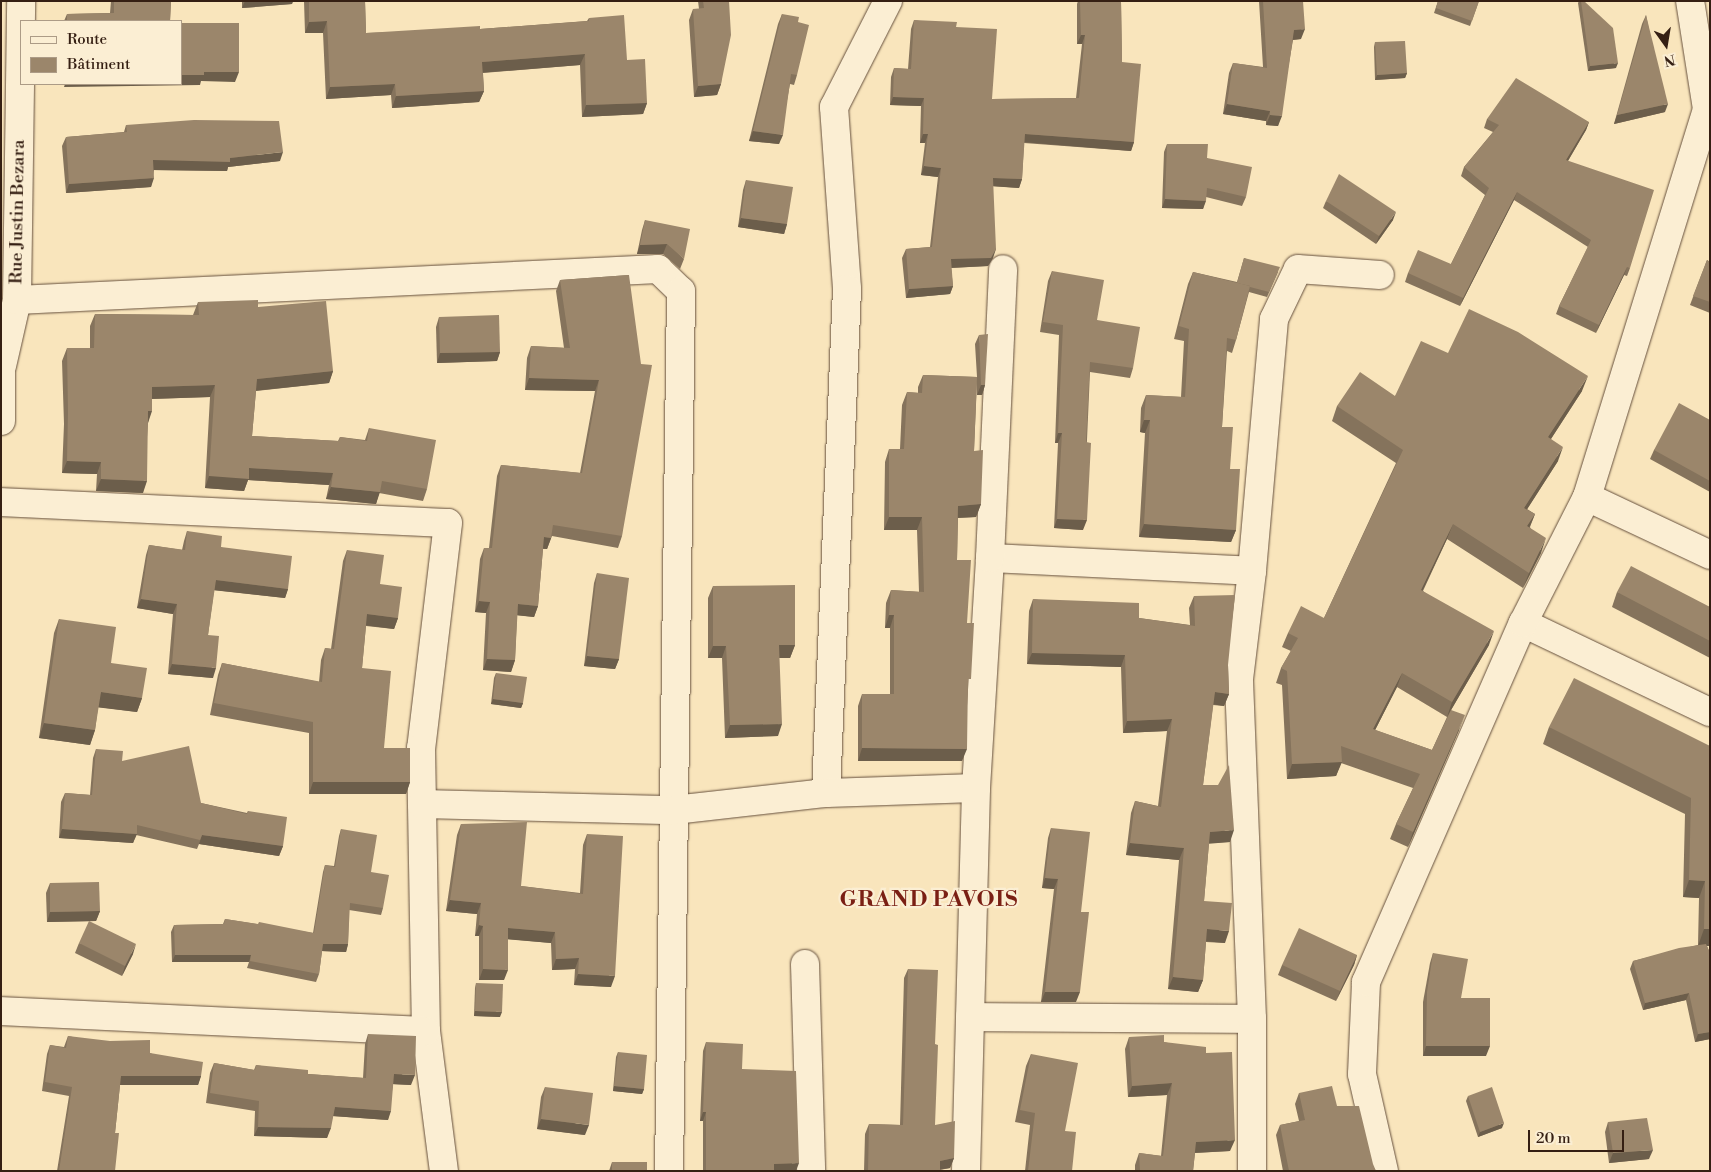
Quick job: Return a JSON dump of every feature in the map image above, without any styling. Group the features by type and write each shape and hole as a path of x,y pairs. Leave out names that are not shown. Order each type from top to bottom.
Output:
{"street":[{"name":"Rue Justin Bezara","path":"21,1 21,20"},
{"path":"826,793 847,289 834,107 888,1"},
{"path":"1384,1171 1362,1074 1366,982 1523,623 1586,497 1708,109 1690,1"},
{"name":"Rue Justin Bezara","path":"1,421 2,366 18,300 20,85"},
{"path":"18,300 658,269 681,291 668,1171"},
{"path":"966,1171 976,788 990,558 1003,269"},
{"path":"1252,1171 1252,1019 1239,679 1252,571 1274,319 1298,269 1380,275"},
{"path":"1586,497 1710,555"},
{"path":"1,502 448,523 421,748 426,1031 444,1171"},
{"path":"990,558 1252,571"},
{"path":"1523,623 1710,712"},
{"path":"422,804 674,810 826,793 976,788"},
{"path":"805,964 811,1171"},
{"path":"1,1011 426,1031"},
{"path":"970,1017 1252,1019"}],"building":[{"path":"114,1 171,1 170,20 67,20 67,14 114,13"},
{"path":"309,1 365,1 366,33 480,26 480,29 589,21 589,18 624,15 627,60 645,59 647,103 586,105 585,54 482,62 484,91 396,96 395,84 330,87 327,21 309,22"},
{"path":"703,1 729,1 731,35 721,84 698,86 693,9 704,8"},
{"path":"1080,1 1121,1 1122,62 1141,64 1134,142 1025,134 1022,179 993,178 996,249 991,258 951,259 953,286 909,289 906,249 932,247 941,168 924,166 928,134 923,134 924,98 893,97 894,68 911,69 914,20 957,22 956,27 997,29 992,99 1079,98 1085,35 1081,35"},
{"path":"1263,1 1303,1 1305,29 1294,30 1282,116 1270,115 1270,111 1227,104 1233,63 1267,68"},
{"path":"1438,1 1479,1 1472,21 1436,8"},
{"path":"1581,1 1584,1 1613,28 1618,63 1590,66"},
{"path":"782,14 799,17 798,22 809,25 797,75 791,74 783,135 753,131"},
{"path":"1646,15 1668,104 1617,115"},
{"path":"182,23 239,23 239,72 204,72 204,75 182,75"},
{"path":"1405,41 1407,73 1377,75 1375,42"},
{"path":"1516,78 1589,122 1566,160 1654,190 1630,268 1627,267 1599,325 1559,306 1591,240 1517,192 1463,298 1408,273 1418,250 1451,264 1489,188 1464,167 1499,125 1487,119"},
{"path":"194,120 279,121 283,152 230,158 230,162 153,160 154,178 69,184 66,137 127,132 126,125"},
{"path":"1167,144 1208,144 1207,158 1252,167 1246,197 1207,188 1206,201 1165,199"},
{"path":"1339,174 1396,212 1379,236 1326,201"},
{"path":"746,180 793,187 787,224 741,218"},
{"path":"645,220 690,229 684,259 667,244 640,245"},
{"path":"1244,258 1280,267 1269,292 1237,283"},
{"path":"1707,260 1710,262 1710,302 1693,296"},
{"path":"1052,271 1104,280 1097,320 1140,327 1133,368 1090,362 1086,442 1091,443 1087,520 1057,519 1062,433 1058,433 1063,325 1043,322"},
{"path":"1193,272 1250,286 1236,340 1227,338 1222,427 1233,427 1230,469 1240,469 1236,530 1144,524 1150,420 1144,420 1146,395 1185,397 1189,329 1179,326"},
{"path":"629,275 641,364 652,365 622,536 553,525 551,538 544,537 538,606 518,604 515,660 487,659 490,602 479,601 484,548 492,548 501,465 582,473 599,380 529,378 531,346 570,348 560,280"},
{"path":"258,300 258,307 326,301 333,371 257,379 252,436 339,441 340,437 367,441 369,428 436,440 427,489 382,481 380,492 331,487 333,473 249,468 249,479 209,476 215,385 152,387 152,411 148,411 147,481 101,479 101,462 67,461 67,348 94,348 95,314 199,315 198,302"},
{"path":"1469,309 1518,332 1588,376 1548,437 1563,447 1524,508 1535,514 1527,526 1546,538 1529,573 1453,524 1421,590 1494,631 1452,702 1402,673 1373,729 1432,750 1451,710 1465,715 1413,832 1396,824 1420,774 1341,746 1342,762 1292,764 1287,671 1281,668 1298,638 1288,633 1301,606 1324,618 1403,450 1337,406 1360,372 1395,396 1421,341 1448,353"},
{"path":"499,315 500,352 440,353 439,317"},
{"path":"988,334 985,385 981,385 979,335"},
{"path":"923,375 977,377 974,451 983,450 981,504 958,506 957,560 971,560 967,623 974,623 971,679 968,679 967,749 862,748 862,694 894,694 894,615 889,615 891,590 924,592 922,517 889,517 889,449 904,449 907,392 922,393"},
{"path":"1679,403 1710,420 1710,481 1654,450"},
{"path":"187,531 222,536 221,547 292,556 288,589 216,580 208,635 219,636 216,668 172,664 177,604 141,599 149,545 185,550"},
{"path":"347,550 384,555 380,584 402,587 398,618 367,614 362,668 391,671 384,748 410,748 410,782 313,782 313,722 214,703 222,663 322,682 325,648 334,649"},
{"path":"1631,566 1710,607 1710,641 1617,592"},
{"path":"597,573 629,578 619,659 587,656"},
{"path":"795,585 795,645 779,645 782,724 730,725 726,646 713,646 713,586"},
{"path":"1235,595 1228,665 1229,694 1215,692 1203,785 1218,785 1229,765 1234,830 1210,832 1204,901 1232,903 1229,931 1207,929 1203,980 1173,977 1184,848 1130,843 1135,801 1161,807 1172,719 1127,721 1125,655 1032,653 1033,599 1139,603 1139,618 1195,626 1194,596"},
{"path":"59,619 116,627 111,663 147,668 142,698 101,692 95,730 44,723"},
{"path":"496,673 527,677 523,703 493,699"},
{"path":"1574,678 1710,746 1710,929 1704,929 1705,881 1689,880 1691,798 1549,727"},
{"path":"189,746 201,803 247,814 248,811 287,817 283,846 202,835 200,840 137,825 137,834 62,829 65,793 92,795 96,749 123,751 122,761"},
{"path":"527,822 521,886 583,894 587,834 623,836 615,976 578,974 579,958 556,959 555,932 508,928 508,970 483,969 483,926 479,925 481,903 450,900 461,824"},
{"path":"1051,828 1090,832 1081,912 1089,912 1080,992 1045,992 1058,879 1045,878"},
{"path":"341,829 377,835 371,872 389,875 383,908 350,903 348,944 323,944 319,974 250,961 251,955 175,955 174,925 224,924 225,919 258,924 259,922 314,933 325,865 335,867"},
{"path":"99,882 100,911 50,912 50,883"},
{"path":"89,921 136,944 125,966 79,943"},
{"path":"1299,928 1357,955 1340,991 1282,965"},
{"path":"1706,944 1710,953 1710,1032 1698,1034 1689,993 1645,1003 1633,961 1679,948"},
{"path":"1433,953 1468,959 1461,998 1490,998 1490,1046 1426,1046 1427,992"},
{"path":"908,969 938,970 935,1044 938,1045 935,1125 955,1121 954,1158 940,1161 940,1171 868,1171 869,1124 903,1125"},
{"path":"476,983 503,984 502,1012 475,1011"},
{"path":"368,1034 416,1036 415,1075 394,1074 391,1111 335,1107 331,1128 258,1127 259,1101 210,1093 214,1063 255,1070 256,1065 308,1070 308,1074 366,1078"},
{"path":"1164,1035 1164,1042 1206,1047 1206,1053 1232,1052 1235,1140 1196,1142 1193,1171 1140,1171 1139,1153 1163,1156 1172,1083 1132,1086 1129,1037"},
{"path":"68,1036 110,1041 150,1040 150,1053 203,1062 201,1076 121,1076 115,1133 119,1133 115,1171 59,1171 72,1087 45,1082 50,1045 66,1048"},
{"path":"706,1042 743,1044 742,1069 796,1071 799,1163 774,1164 774,1171 706,1171 706,1112 703,1112"},
{"path":"618,1052 647,1055 644,1089 614,1086"},
{"path":"1031,1054 1078,1063 1065,1131 1076,1132 1072,1171 1028,1171 1035,1113 1020,1110"},
{"path":"1332,1086 1337,1106 1359,1106 1376,1171 1289,1171 1280,1125 1305,1120 1299,1093"},
{"path":"545,1087 593,1093 589,1125 541,1119"},
{"path":"1492,1087 1504,1123 1480,1132 1468,1096"},
{"path":"1647,1118 1653,1150 1613,1153 1608,1122"},
{"path":"612,1162 647,1162 647,1171 612,1171"}],"district":[{"name":"GRAND PAVOIS","path":"929,900"}]}
